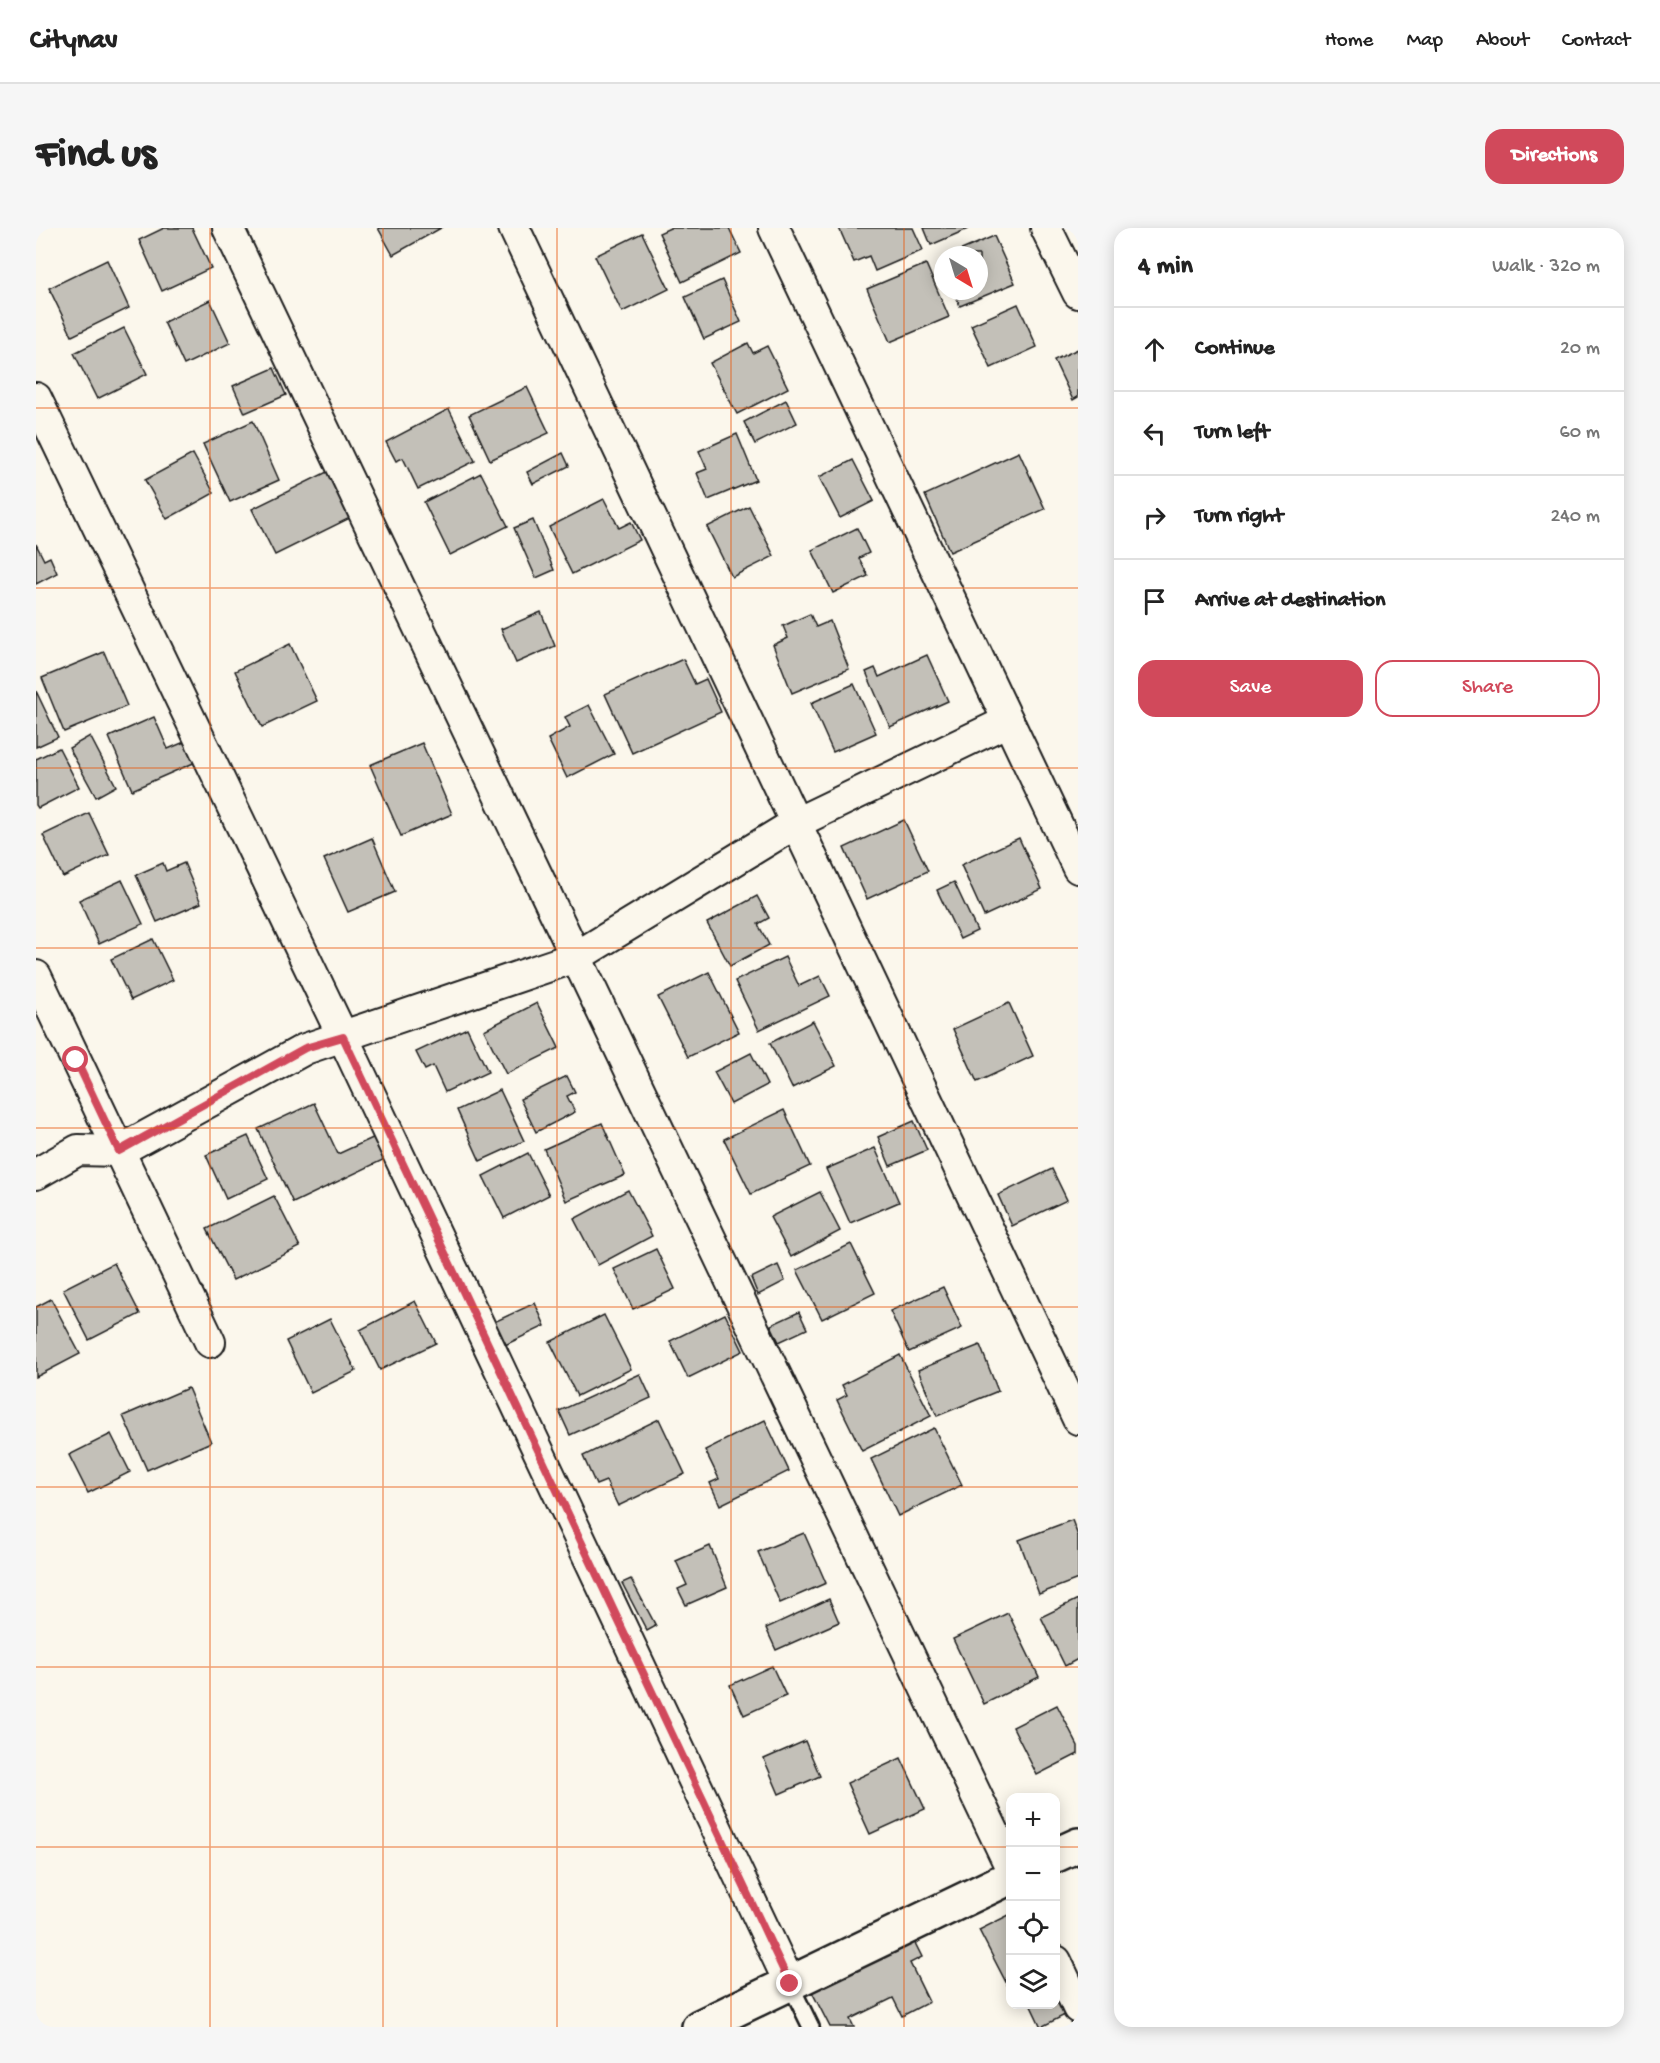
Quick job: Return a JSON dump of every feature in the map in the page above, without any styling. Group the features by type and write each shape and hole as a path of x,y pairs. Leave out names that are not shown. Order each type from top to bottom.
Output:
{"street":[{"path":"228,228 1006,1858"},
{"path":"514,228 1078,1419"},
{"path":"774,228 1078,868"},
{"path":"1046,228 1078,293"},
{"path":"36,398 343,1037 790,1984"},
{"path":"36,1173 78,1150 119,1151 305,1048 576,957 796,823 1008,721"},
{"path":"36,976 210,1342"},
{"path":"1060,1853 1078,1845"},
{"path":"699,2027 1006,1879"},
{"path":"1060,1970 1078,2008"}],"lane":[{"path":"790,1984 811,2027"}],"building":[{"path":"164,228 192,228 211,268 162,291 139,240"},
{"path":"378,228 441,228 393,255"},
{"path":"670,228 729,228 741,253 682,282 659,233"},
{"path":"839,228 913,228 923,250 875,271 869,256 854,262"},
{"path":"924,228 970,228 931,245"},
{"path":"642,233 669,289 622,312 595,256"},
{"path":"994,236 1015,283 988,294 988,246 971,246"},
{"path":"107,260 129,308 72,336 49,288"},
{"path":"926,264 934,282 934,300 942,300 949,317 890,342 867,289"},
{"path":"722,280 741,322 704,339 685,297"},
{"path":"210,300 230,343 184,365 164,322"},
{"path":"958,300 974,300 960,306"},
{"path":"1018,304 1037,347 991,368 971,325"},
{"path":"124,328 147,374 97,399 74,353"},
{"path":"748,343 753,353 767,346 788,388 737,414 710,363"},
{"path":"1078,349 1078,397 1073,400 1054,360"},
{"path":"274,368 286,395 245,413 233,386"},
{"path":"527,387 549,433 490,460 469,415"},
{"path":"786,400 797,423 755,444 744,422"},
{"path":"449,409 475,461 418,489 403,458 396,461 386,442"},
{"path":"253,421 279,480 230,502 203,444"},
{"path":"737,434 756,480 708,500 697,473 707,469 699,451"},
{"path":"1019,452 1045,509 950,552 925,495"},
{"path":"563,453 569,466 533,484 527,472"},
{"path":"193,454 214,493 167,519 145,480"},
{"path":"853,460 874,501 840,518 819,477"},
{"path":"331,470 354,516 275,555 252,509"},
{"path":"481,473 508,526 450,555 424,502"},
{"path":"604,499 619,528 631,522 640,540 572,574 549,527"},
{"path":"749,506 774,556 732,577 707,527"},
{"path":"533,520 554,570 536,578 514,528"},
{"path":"857,528 869,553 859,558 868,576 833,593 812,550"},
{"path":"36,544 44,560 50,557 57,573 36,584"},
{"path":"541,612 555,646 516,663 501,629"},
{"path":"810,614 816,627 830,621 849,669 792,693 773,645 788,638 783,626"},
{"path":"290,644 317,701 262,727 235,671"},
{"path":"104,652 127,706 64,732 42,678"},
{"path":"927,655 948,701 890,727 866,672 875,668 879,677"},
{"path":"683,659 695,684 706,679 721,712 632,753 605,694"},
{"path":"854,684 876,733 833,752 811,703"},
{"path":"36,691 58,737 36,747"},
{"path":"589,705 614,754 567,778 548,739 570,727 565,717"},
{"path":"154,717 168,749 189,740 198,761 132,790 109,737"},
{"path":"90,736 116,786 96,797 69,748"},
{"path":"422,743 452,814 401,836 370,765"},
{"path":"59,748 79,787 38,808 36,805 36,759"},
{"path":"89,813 109,855 63,877 43,835"},
{"path":"904,820 928,871 867,899 844,848"},
{"path":"372,838 395,892 348,912 324,859"},
{"path":"1019,838 1042,889 984,916 961,865"},
{"path":"163,863 166,871 184,863 201,903 157,922 136,875"},
{"path":"122,880 143,924 99,944 79,900"},
{"path":"954,882 977,931 960,939 937,890"},
{"path":"757,896 769,918 758,924 769,945 730,966 707,923"},
{"path":"153,939 173,980 131,1000 111,959"},
{"path":"785,957 799,986 820,976 830,996 759,1030 735,981"},
{"path":"709,972 739,1032 688,1057 658,997"},
{"path":"537,1003 559,1048 506,1074 484,1030"},
{"path":"1009,1003 1033,1056 977,1082 953,1029"},
{"path":"813,1021 836,1066 792,1088 770,1043"},
{"path":"467,1028 488,1072 445,1092 433,1066 425,1070 416,1052"},
{"path":"751,1053 767,1085 731,1104 714,1072"},
{"path":"567,1076 575,1092 567,1096 575,1112 536,1132 520,1099"},
{"path":"500,1090 524,1141 480,1161 457,1110"},
{"path":"314,1103 338,1154 377,1136 387,1158 293,1203 258,1129"},
{"path":"784,1110 810,1166 751,1194 724,1139"},
{"path":"914,1121 927,1150 890,1166 878,1137"},
{"path":"602,1123 625,1175 566,1201 544,1149"},
{"path":"248,1136 268,1179 226,1199 206,1155"},
{"path":"875,1148 899,1202 850,1223 826,1169"},
{"path":"528,1153 549,1195 504,1218 483,1176"},
{"path":"1052,1169 1067,1200 1012,1226 998,1195"},
{"path":"628,1190 652,1236 598,1265 574,1219"},
{"path":"820,1192 840,1231 791,1257 770,1217"},
{"path":"274,1196 300,1247 233,1280 207,1229"},
{"path":"851,1244 875,1293 822,1319 797,1270"},
{"path":"656,1249 675,1289 633,1309 614,1269"},
{"path":"114,1263 140,1314 89,1340 63,1289"},
{"path":"778,1265 785,1281 758,1295 751,1278"},
{"path":"943,1287 962,1328 909,1352 890,1311"},
{"path":"51,1299 80,1354 36,1377 36,1307"},
{"path":"415,1301 436,1343 380,1370 360,1330"},
{"path":"535,1303 545,1326 505,1345 494,1322"},
{"path":"799,1312 807,1329 779,1342 771,1325"},
{"path":"725,1314 743,1351 688,1378 670,1341"},
{"path":"604,1315 631,1369 577,1396 550,1342"},
{"path":"330,1319 356,1371 311,1393 286,1341"},
{"path":"980,1345 998,1391 937,1416 918,1370"},
{"path":"900,1355 931,1416 862,1451 837,1400 847,1395 842,1385"},
{"path":"640,1374 651,1398 570,1435 559,1411"},
{"path":"188,1388 211,1442 147,1470 123,1416"},
{"path":"659,1419 685,1474 618,1506 606,1481 596,1485 583,1456"},
{"path":"765,1420 789,1471 720,1505 710,1483 719,1479 705,1450"},
{"path":"934,1428 962,1485 898,1516 871,1459"},
{"path":"111,1434 130,1472 88,1493 69,1455"},
{"path":"1072,1520 1078,1536 1078,1579 1039,1594 1019,1540"},
{"path":"804,1533 826,1583 780,1603 758,1552"},
{"path":"710,1546 727,1587 686,1605 678,1589 687,1585 676,1561"},
{"path":"631,1579 656,1626 647,1631 622,1583"},
{"path":"829,1599 839,1622 776,1650 766,1628"},
{"path":"1078,1599 1078,1659 1065,1666 1041,1617"},
{"path":"1008,1613 1039,1677 984,1704 953,1639"},
{"path":"772,1666 786,1696 744,1715 730,1685"},
{"path":"1057,1705 1078,1746 1078,1754 1037,1775 1013,1727"},
{"path":"805,1741 820,1776 779,1794 764,1759"},
{"path":"901,1758 925,1809 870,1834 847,1783"},
{"path":"1006,1916 1006,1982 979,1930"},
{"path":"913,1939 922,1957 910,1963 929,2002 902,2016 893,1998 850,2019 854,2027 830,2027 811,1990"},
{"path":"1060,2004 1065,2015 1041,2027 1032,2009 1060,2009"}],"route":[{"path":"76,1060 119,1151 305,1048 343,1037 790,1984"}]}
